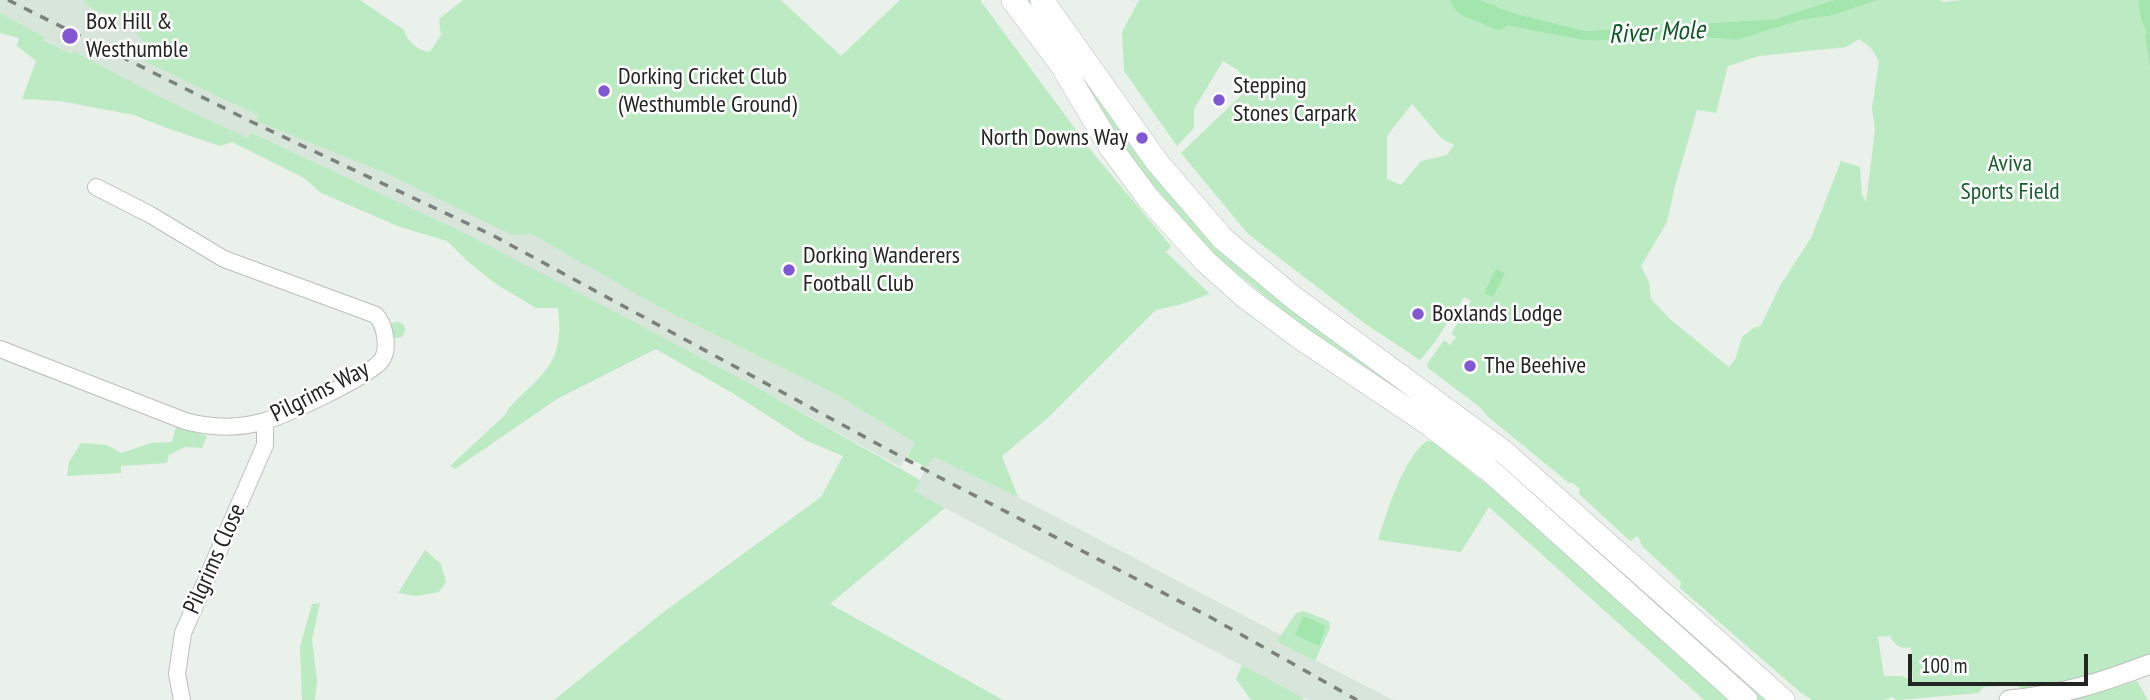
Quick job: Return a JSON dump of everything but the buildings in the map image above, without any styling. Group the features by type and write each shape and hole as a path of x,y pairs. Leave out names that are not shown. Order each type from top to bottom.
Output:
{"highway":[{"path":"1013,0 1061,64 1111,148 1148,198 1205,261 1244,296 1302,340 1429,424 1488,469 1746,700"},
{"path":"1042,0 1157,162 1223,239 1294,298 1504,452 1783,700"}],"main road":[{"path":"2009,700 2058,695 2150,664"}],"street":[{"name":"Pilgrims Way","path":"0,349 209,428 265,421 330,391 376,365 385,352 380,320 376,315 224,259 149,214 96,187"},
{"name":"Pilgrims Close","path":"181,700 177,674 183,632 265,445 265,421"}],"shaded area":[{"path":"0,0 168,0 665,310 837,395 915,443 900,467 758,388 454,228 252,132 248,138 160,97 74,51 72,54 0,13"},
{"path":"934,457 1018,497 1281,635 1278,641 1393,700 1303,698 915,491 926,467"}],"green space":[{"path":"85,0 360,0 404,30 414,45 430,52 441,35 439,19 463,0 781,0 841,56 900,0 980,0 1093,153 1171,246 1166,252 1210,294 1156,310 1049,417 1002,456 1018,497 934,457 926,467 907,457 915,443 837,395 665,310 532,234 513,235 388,174 256,121 258,115 140,59 147,45 131,26 115,14 99,12 84,3"},
{"path":"1020,0 1034,0 1156,170 1451,418 1773,700 1755,700 1214,254 1136,163"},
{"name":"Aviva Sports Field","path":"1139,0 1834,0 1776,19 1586,31 1517,14 1481,1 1519,26 1583,39 1638,41 1700,37 1738,40 1801,20 1830,16 1878,0 2138,0 2146,31 2150,69 2150,659 2112,672 2026,690 2014,685 1983,687 1979,693 1897,700 1892,697 1884,700 1812,700 1680,588 1681,582 1642,546 1638,536 1630,541 1579,494 1580,489 1573,483 1569,483 1487,416 1481,408 1428,368 1427,364 1444,340 1450,345 1456,337 1451,334 1471,301 1464,297 1420,360 1367,325 1248,234 1181,153 1250,87 1238,70 1223,61 1194,109 1194,128 1177,146 1124,71 1122,32","holes":["1859,39 1871,48 1879,61 1872,108 1875,130 1866,202 1862,195 1860,167 1841,161 1811,238 1781,284 1760,327 1755,327 1742,337 1735,360 1729,367 1671,320 1651,299 1649,282 1641,266 1667,222 1697,110 1716,113 1728,66 1759,56 1846,47","1412,104 1442,139 1454,145 1447,155 1421,161 1401,185 1387,179 1387,136","1890,636 1898,646 1911,647 1913,680 1901,676 1884,676 1878,637"]},
{"path":"0,13 45,37 44,40 72,54 74,51 160,97 248,138 251,132 454,228 758,388 920,480 915,491 945,508 830,604 1003,700 554,700 661,614 821,497 843,456 807,441 734,394 656,349 557,399 455,469 450,466 505,415 549,365 558,342 558,308 536,308 496,284 447,241 400,227 321,193 304,178 232,142 220,146 134,115 59,101 22,99 36,61 17,46 19,38 0,33"},
{"path":"394,322 400,322 405,330 403,336 394,338 389,333 389,327"},
{"path":"176,427 207,436 202,448 185,447 169,455 167,463 121,466 121,473 67,476 69,462 81,443 107,445 121,453 151,443 172,442"},
{"path":"1427,441 1432,441 1518,509 1729,700 1704,700 1489,507 1461,552 1378,540 1403,472"},
{"path":"425,550 441,564 446,582 439,592 416,596 398,593"},
{"path":"320,603 312,640 317,681 315,700 302,700 300,647 312,604"},
{"path":"1304,611 1329,621 1330,628 1315,661 1277,641 1296,613"},
{"path":"1242,665 1303,698 1302,700 1251,700 1236,679"},
{"path":"2137,681 2148,700 2074,700 2074,698"}],"water":[{"path":"1834,0 1878,0 1830,16 1801,20 1738,40 1700,37 1638,41 1583,40 1485,21 1468,15 1481,1 1517,14 1586,31 1776,19"},
{"path":"2138,0 2150,0 2150,69 2146,31"},
{"path":"1496,269 1505,273 1493,297 1484,293"},
{"path":"1303,616 1326,626 1319,646 1295,635"}],"waterway":[{"name":"River Mole","path":"1461,0 1467,6 1499,19"}],"railway":[{"path":"8,0 252,122 494,236 935,475 1210,617 1357,700"}],"place":[{"name":"Box Hill & Westhumble","path":"70,36"},
{"name":"Dorking Cricket Club (Westhumble Ground)","path":"604,91"},
{"name":"Stepping Stones Carpark","path":"1219,100"},
{"name":"North Downs Way","path":"1142,138"},
{"name":"Dorking Wanderers Football Club","path":"789,270"},
{"name":"Boxlands Lodge","path":"1418,314"},
{"name":"The Beehive","path":"1470,366"}]}
